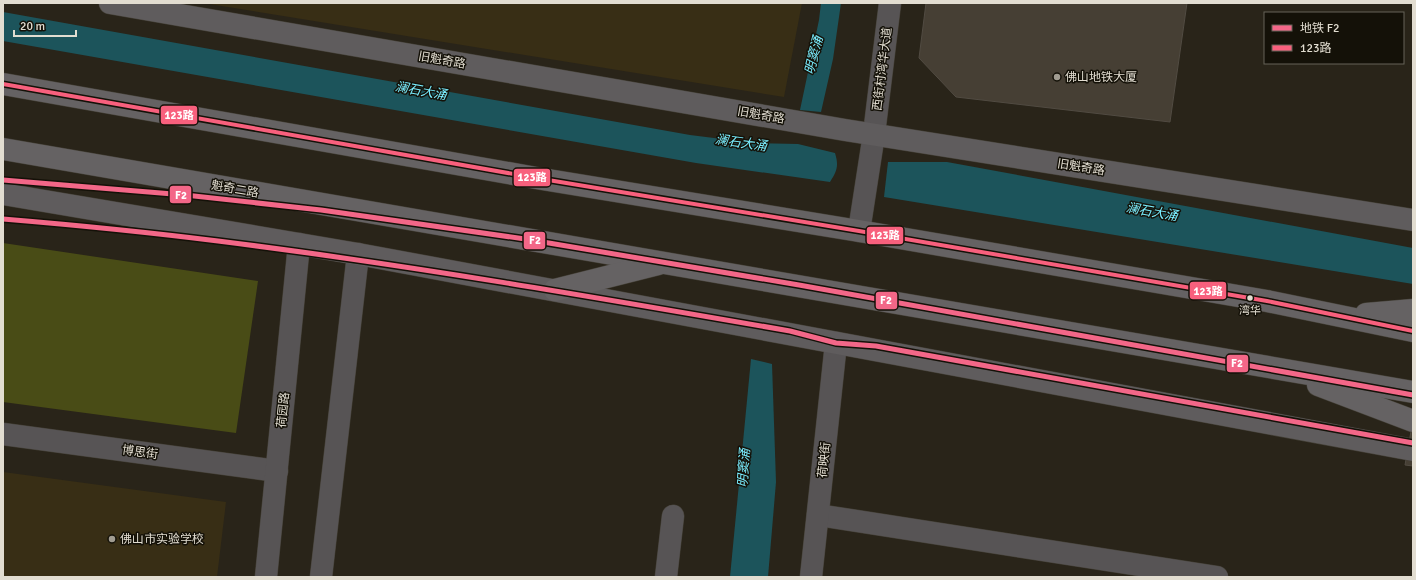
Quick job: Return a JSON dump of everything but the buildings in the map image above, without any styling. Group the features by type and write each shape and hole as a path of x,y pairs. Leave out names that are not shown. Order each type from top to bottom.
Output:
{"highway":[{"path":"3,84 534,177 1259,300 1413,331"},
{"name":"魁奇二路","path":"3,149 1413,392"},
{"path":"555,290 665,263"},
{"path":"1341,316 1413,310"},
{"path":"1241,362 1321,386 1413,421"}],"main road":[{"name":"旧魁奇路","path":"110,3 874,134 1413,220"},
{"path":"3,194 358,254 1413,450"}],"street":[{"name":"西街村湾华大道","path":"859,231 874,134 890,3"},
{"name":"荷园路","path":"266,577 299,244"},
{"path":"321,577 358,254"},
{"name":"荷映街","path":"811,577 836,343"},
{"name":"博思街","path":"3,434 277,471"},
{"path":"818,515 1217,577"},
{"path":"666,577 673,516"}],"shaded area":[{"path":"203,3 802,3 784,97"},
{"name":"佛山市实验学校","path":"3,472 226,502 217,577 3,577"}],"green space":[{"path":"3,243 258,281 236,433 3,402"}],"water":[{"name":"明窦涌","path":"821,3 841,3 833,59 821,112 800,110 819,20"},
{"name":"澜石大涌","path":"3,12 690,135 754,143 798,144 835,153 837,168 830,182 696,163 3,41"},
{"name":"澜石大涌","path":"888,162 947,162 1413,248 1413,284 884,197"},
{"name":"明窦涌","path":"751,359 772,364 776,482 768,577 730,577"}],"metro line":[{"name":"F2","path":"3,180 185,195 321,210 525,239 799,285 1413,395"},
{"name":"F2","path":"3,219 110,229 290,250 504,283 790,331 836,343 876,346 1413,443"}],"transit line":[{"name":"123路","path":"3,84 542,179 859,231 1267,301 1413,331"}],"place":[{"name":"佛山地铁大厦","path":"1057,77"},
{"name":"湾华","path":"1250,298"},
{"name":"佛山市实验学校","path":"112,539"}]}
